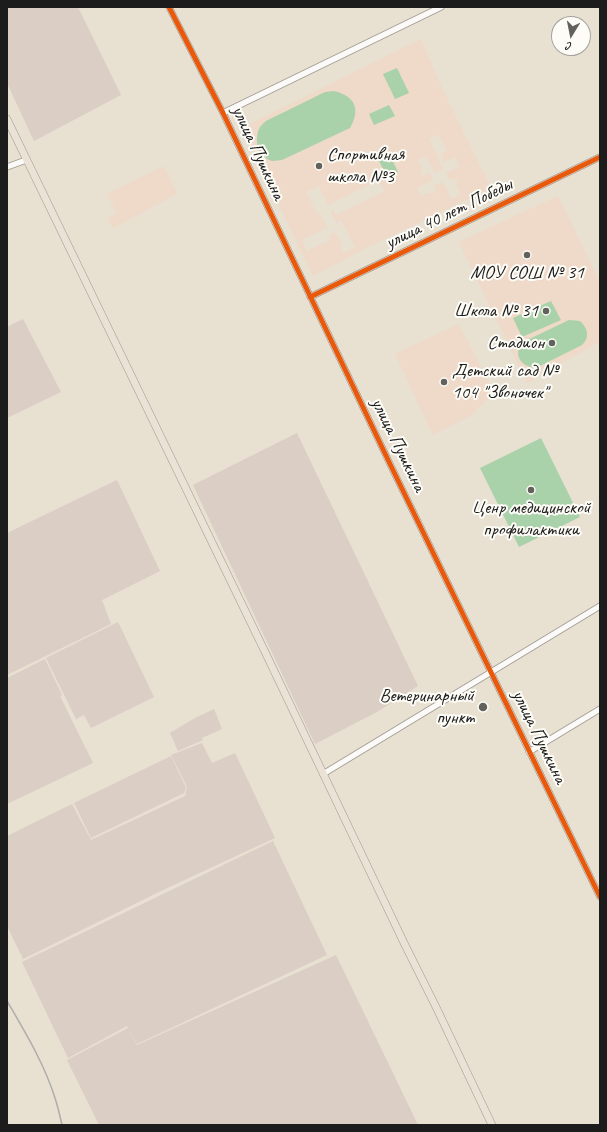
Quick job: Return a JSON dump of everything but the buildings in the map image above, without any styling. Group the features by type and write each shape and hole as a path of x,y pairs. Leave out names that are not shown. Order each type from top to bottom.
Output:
{"main road":[{"path":"7,119 492,1125"}],"street":[{"name":"улица Пушкина","path":"169,7 223,113 310,297 600,897"},
{"path":"223,113 442,7"},
{"name":"улица 40 лет Победы","path":"310,297 600,157"},
{"path":"7,166 26,160"},
{"path":"323,774 600,606"},
{"path":"529,752 600,709"}],"shaded area":[{"path":"7,7 78,7 121,95 34,141 7,83"},
{"name":"Спортивная школа №3","path":"421,39 441,86 491,188 366,248 313,276 242,128","holes":["438,134 447,151 441,154 444,162 455,157 460,167 446,173 450,180 456,178 458,183 456,184 461,195 451,199 443,182 434,186 436,192 431,194 429,192 421,196 417,188 433,180 430,173 422,176 420,172 423,170 418,160 426,156 435,173 443,169 429,139","379,180 385,191 336,215 333,210 331,212 336,222 341,220 355,247 343,253 340,246 342,245 335,232 329,236 330,240 307,251 302,240 327,227 320,213 317,214 306,192 319,186 328,205"]},
{"path":"164,166 177,194 113,228 108,218 117,213 107,194"},
{"name":"Школа № 31","path":"558,196 600,282 600,341 527,383 459,242"},
{"path":"23,319 61,392 7,418 7,327"},
{"path":"459,324 494,393 470,416 433,435 395,354"},
{"path":"297,433 418,686 377,712 315,744 193,485"},
{"path":"117,480 160,571 102,600 111,624 7,675 7,533"},
{"path":"118,622 154,697 91,728 84,715 76,719 46,658"},
{"path":"45,659 62,695 60,696 93,763 7,804 7,678"},
{"path":"214,709 222,729 202,738 203,740 178,751 170,733"},
{"path":"202,743 212,763 235,753 275,838 161,891 23,959 7,926 7,836 72,804 91,840 185,796 187,787 171,755"},
{"path":"171,756 186,788 184,793 91,838 74,803"},
{"path":"273,841 327,955 137,1044 127,1026 68,1058 22,962"},
{"path":"336,955 418,1125 99,1125 67,1060 128,1028 137,1045"}],"green space":[{"path":"397,68 409,93 395,99 383,74"},
{"path":"334,91 347,96 354,104 355,115 350,128 282,160 272,161 263,156 258,148 257,138 259,128 266,121 325,92"},
{"path":"389,105 395,116 374,125 369,114"},
{"path":"389,153 398,172 387,177 378,159"},
{"path":"551,301 561,320 522,337 513,318"},
{"name":"Стадион","path":"569,320 580,321 585,327 587,336 582,345 536,368 522,362 518,355 518,351 523,342"},
{"path":"541,438 580,517 519,547 480,468"}],"railway":[{"path":"7,1001 34,1048 51,1085 62,1125"}],"cycle path":[{"path":"169,7 223,113 390,464 600,897"},
{"path":"310,297 600,157"}],"place":[{"name":"Спортивная школа №3","path":"319,166"},
{"name":"МОУ СОШ № 31","path":"527,255"},
{"name":"Школа № 31","path":"546,311"},
{"name":"Стадион","path":"552,343"},
{"name":"Детский сад № 104 \"Звоночек\"","path":"444,382"},
{"name":"Ценр медицинской профилактики","path":"531,490"},
{"name":"Ветеринарный пункт","path":"483,707"}]}
